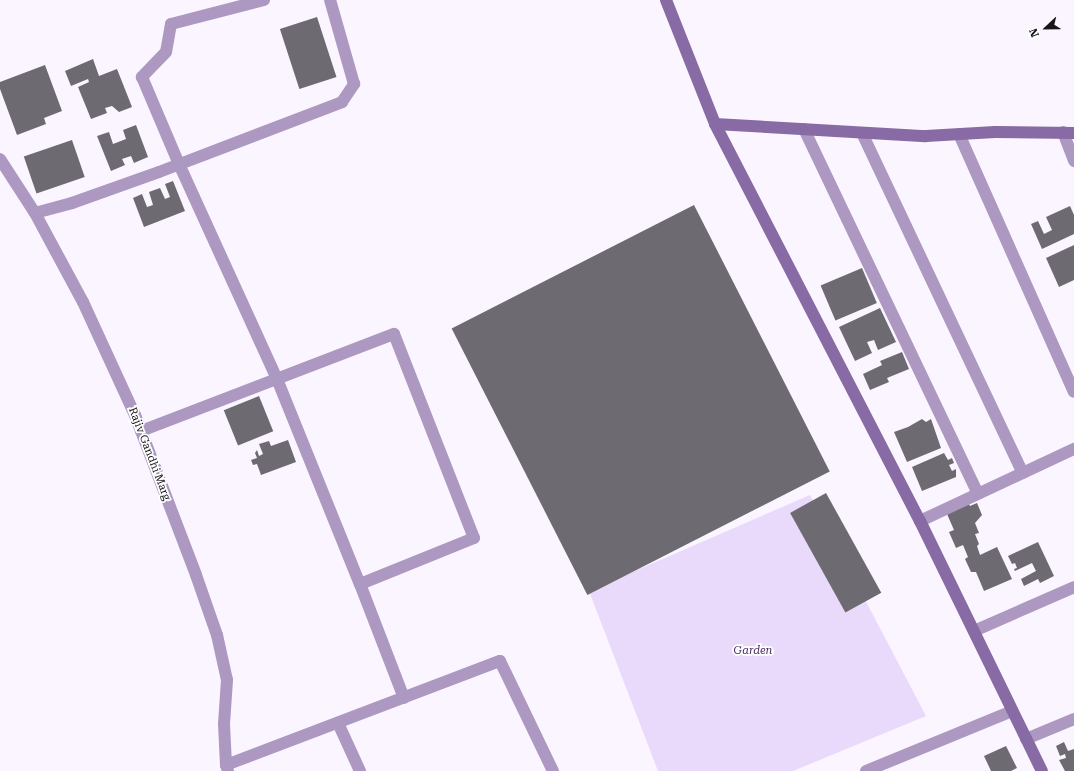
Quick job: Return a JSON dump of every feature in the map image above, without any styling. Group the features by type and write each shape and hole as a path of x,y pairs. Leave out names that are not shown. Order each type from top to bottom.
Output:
{"street":[{"path":"264,0 172,24 166,52 142,77 179,164 277,379 360,584 404,698"},
{"path":"35,213 72,202 179,164 342,102 354,84 330,0"},
{"path":"666,0 715,124 920,521 1042,771"},
{"path":"715,124 926,136 1068,132 1074,161"},
{"path":"804,129 978,494"},
{"path":"862,133 1023,473"},
{"path":"959,134 1074,392"},
{"name":"Rajiv Gandhi Marg","path":"0,159 35,213 83,302 141,431 218,635 227,680 224,724 227,768"},
{"path":"141,431 394,334 474,538 360,584"},
{"path":"920,521 1074,449"},
{"path":"974,632 1074,587"},
{"path":"227,768 338,722 500,661 553,771"},
{"path":"866,771 1012,711"},
{"path":"1026,740 1074,719"},
{"path":"338,722 360,771"}],"green space":[{"name":"Garden","path":"810,495 926,716 793,771 658,771 589,591"}],"building":[{"path":"317,17 336,77 299,89 280,29"},
{"path":"93,59 99,76 117,69 132,107 119,112 112,106 105,108 107,113 91,119 78,87 89,82 88,79 71,86 65,71"},
{"path":"45,65 62,111 44,118 46,124 17,135 0,89 0,82"},
{"path":"136,125 148,157 134,163 131,156 122,159 125,165 111,171 97,136 109,132 113,144 126,139 123,130"},
{"path":"72,140 85,177 36,193 24,157"},
{"path":"173,181 185,211 144,227 133,198 142,194 147,207 153,205 149,192 160,188 165,199 170,197 165,184"},
{"path":"694,205 830,471 587,595 452,328"},
{"path":"1070,206 1074,215 1074,234 1042,249 1031,224 1038,221 1044,234 1052,230 1046,217"},
{"path":"1074,245 1074,280 1059,287 1046,258"},
{"path":"862,268 877,303 835,321 821,286"},
{"path":"880,308 896,342 878,350 874,340 867,342 872,353 855,361 839,327"},
{"path":"902,352 909,369 887,378 889,382 870,390 863,374 882,365 880,361"},
{"path":"259,396 273,431 238,445 224,410"},
{"path":"922,419 926,422 931,419 941,448 907,462 894,432 908,427"},
{"path":"288,440 296,462 261,475 257,464 253,465 251,460 257,458 255,453 257,450 259,456 263,454 259,444 269,441 271,446"},
{"path":"944,453 948,460 952,458 954,463 949,465 952,471 956,469 956,477 922,491 912,467"},
{"path":"826,493 881,593 845,613 790,513"},
{"path":"977,503 982,515 975,523 979,533 975,534 979,544 977,546 980,555 997,547 1012,579 984,591 976,572 971,572 965,559 968,557 963,545 956,548 949,532 954,530 947,514 969,504 970,506"},
{"path":"1038,542 1054,576 1040,583 1038,579 1024,586 1021,579 1036,571 1032,563 1015,571 1014,569 1017,568 1015,563 1012,564 1008,556"},
{"path":"1064,742 1068,751 1074,749 1074,771 1065,771 1059,760 1066,758 1065,754 1060,756 1056,746"},
{"path":"1006,746 1017,768 1011,771 991,771 984,756"}]}
